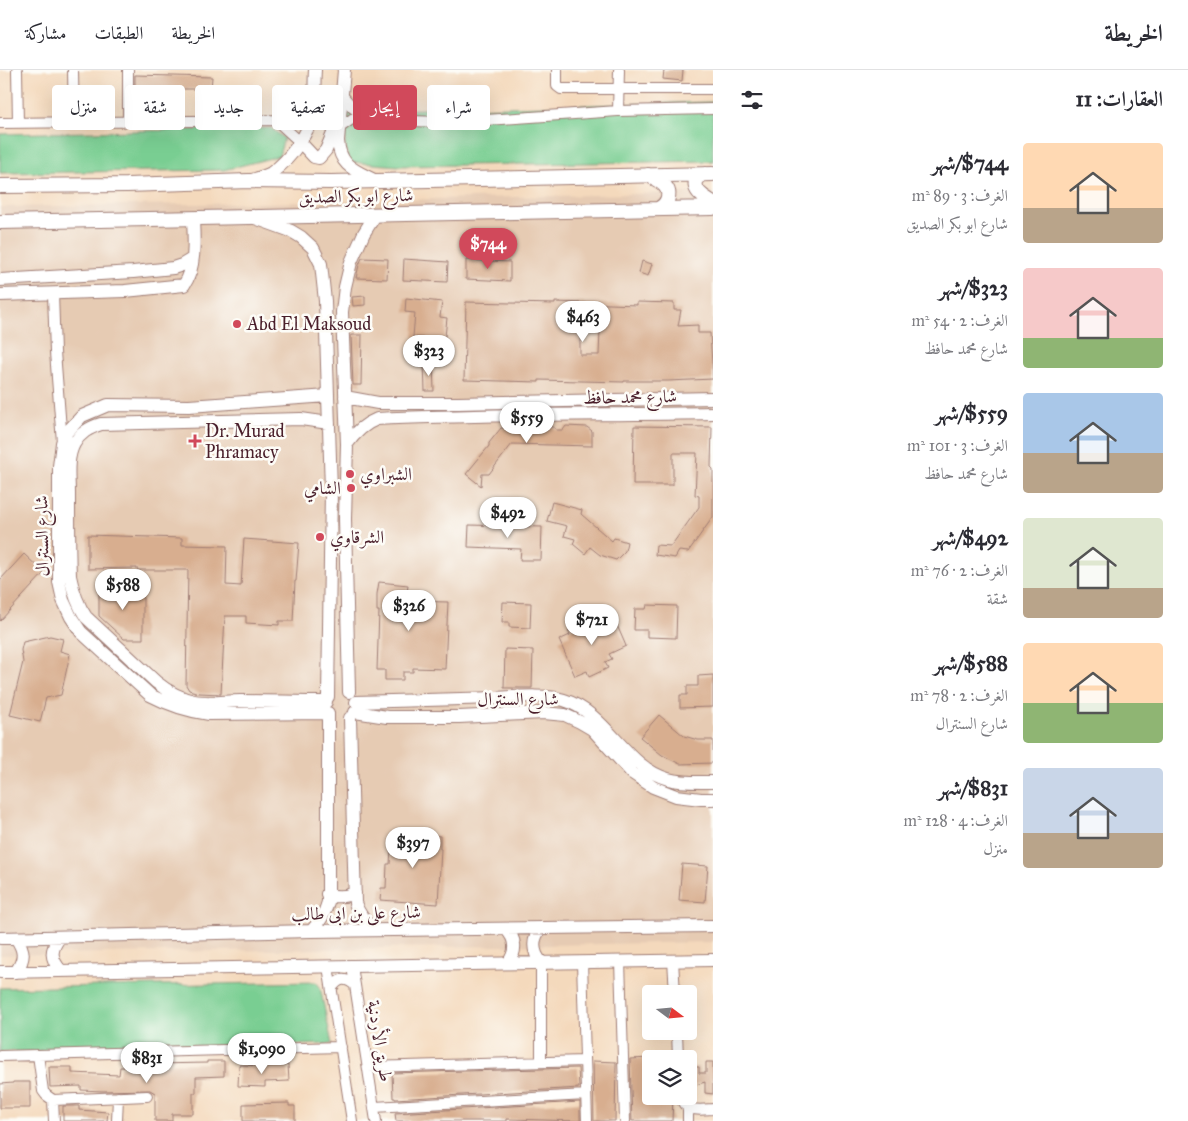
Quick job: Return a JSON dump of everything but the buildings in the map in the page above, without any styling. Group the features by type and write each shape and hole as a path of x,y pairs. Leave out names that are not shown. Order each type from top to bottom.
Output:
{"main road":[{"name":"شارع ابو بكر الصديق","path":"0,186 709,174"},
{"path":"709,174 699,177 696,187 699,193 713,203"},
{"path":"648,175 664,185 668,191 667,202 658,209"},
{"name":"شارع ابو بكر الصديق","path":"0,222 713,208"}],"street":[{"path":"17,70 18,123"},
{"path":"73,70 73,85"},
{"path":"128,70 128,85"},
{"path":"315,70 315,85"},
{"path":"343,85 344,70"},
{"path":"557,70 557,86 561,89 713,89"},
{"path":"618,111 619,70"},
{"path":"343,96 353,108"},
{"path":"417,121 618,111 713,110"},
{"path":"185,121 272,120"},
{"path":"0,123 52,122"},
{"path":"287,130 314,158 319,158 326,150 336,130"},
{"path":"249,181 270,173 284,162 307,130"},
{"path":"339,130 339,152 344,162 376,181"},
{"path":"374,930 366,923 355,903 352,706 345,519 347,444 342,312 348,270 360,242 376,214"},
{"path":"253,217 291,231 313,248 321,264 325,301 331,490 327,706 328,902 319,923 311,931"},
{"path":"192,259 173,268 124,273 1,280 2,295 125,291 184,285 189,279 194,247 193,219"},
{"path":"53,294 55,352 62,443"},
{"path":"327,354 343,354"},
{"name":"شارع السنترال","path":"327,706 209,714 178,708 150,695 81,632 63,600 59,582 59,466 62,443 67,432 82,416 108,405 189,406 328,396"},
{"name":"شارع محمد حافظ","path":"345,397 378,403 713,398"},
{"path":"614,400 614,415"},
{"path":"148,406 148,422"},
{"name":"شارع محمد حافظ","path":"347,444 352,436 367,423 377,419 456,415 713,413"},
{"name":"شارع السنترال","path":"282,708 241,701 209,702 180,697 156,682 86,617 72,590 70,567 70,453 85,431 101,424 301,419 328,422"},
{"path":"330,519 345,519"},
{"path":"343,690 352,706 347,719 339,721 331,717 327,706 334,691 343,690"},
{"path":"515,697 516,715"},
{"name":"شارع السنترال","path":"352,706 392,701 515,697 562,699 578,705 592,715 642,766 654,774 686,782 713,782"},
{"path":"392,701 395,716"},
{"name":"شارع السنترال","path":"352,706 388,717 459,717 544,713 565,715 592,729 632,773 653,787 676,796 713,799"},
{"path":"327,894 342,897 355,893"},
{"name":"شارع على بن ابى طالب","path":"0,938 311,931 713,926"},
{"path":"541,928 533,945 537,958 541,962 541,1062"},
{"path":"506,929 513,939 514,945 512,958 508,963"},
{"path":"60,936 54,944 52,954 54,963 61,971"},
{"path":"16,938 21,946 23,955 21,964 16,972"},
{"path":"673,960 674,985"},
{"path":"0,972 713,960"},
{"path":"620,961 625,1121"},
{"path":"582,962 587,1121"},
{"path":"328,966 352,1121"},
{"name":"طريق الأردنية","path":"352,966 376,1121"},
{"path":"332,988 336,982 342,980 349,980 355,985"},
{"path":"0,1056 341,1046"},
{"path":"38,1055 43,1091 53,1100 147,1096"},
{"path":"368,1067 585,1061"},
{"path":"374,1106 586,1095"},
{"path":"118,1097 118,1121"},
{"path":"53,1100 54,1121"},
{"path":"685,1105 694,1110 713,1109"},
{"path":"688,1108 688,1121"}],"shaded area":[{"path":"713,192 713,942 0,955 0,207 313,202"}],"green space":[{"path":"713,102 713,161 399,166 349,162 345,145 345,111 353,111 353,130 417,130 417,109 427,109 427,130 490,130 490,107"},
{"path":"262,128 271,128 284,138 279,156 224,170 0,173 0,134 262,130"},
{"path":"316,982 320,987 332,1044 0,1052 0,988"}],"place":[{"name":"Abd El Maksoud","path":"237,324"},
{"name":"Dr. Murad Phramacy","path":"195,441"},
{"name":"الشبراوي","path":"350,474"},
{"name":"الشامي","path":"351,488"},
{"name":"الشرقاوي","path":"320,537"}]}
